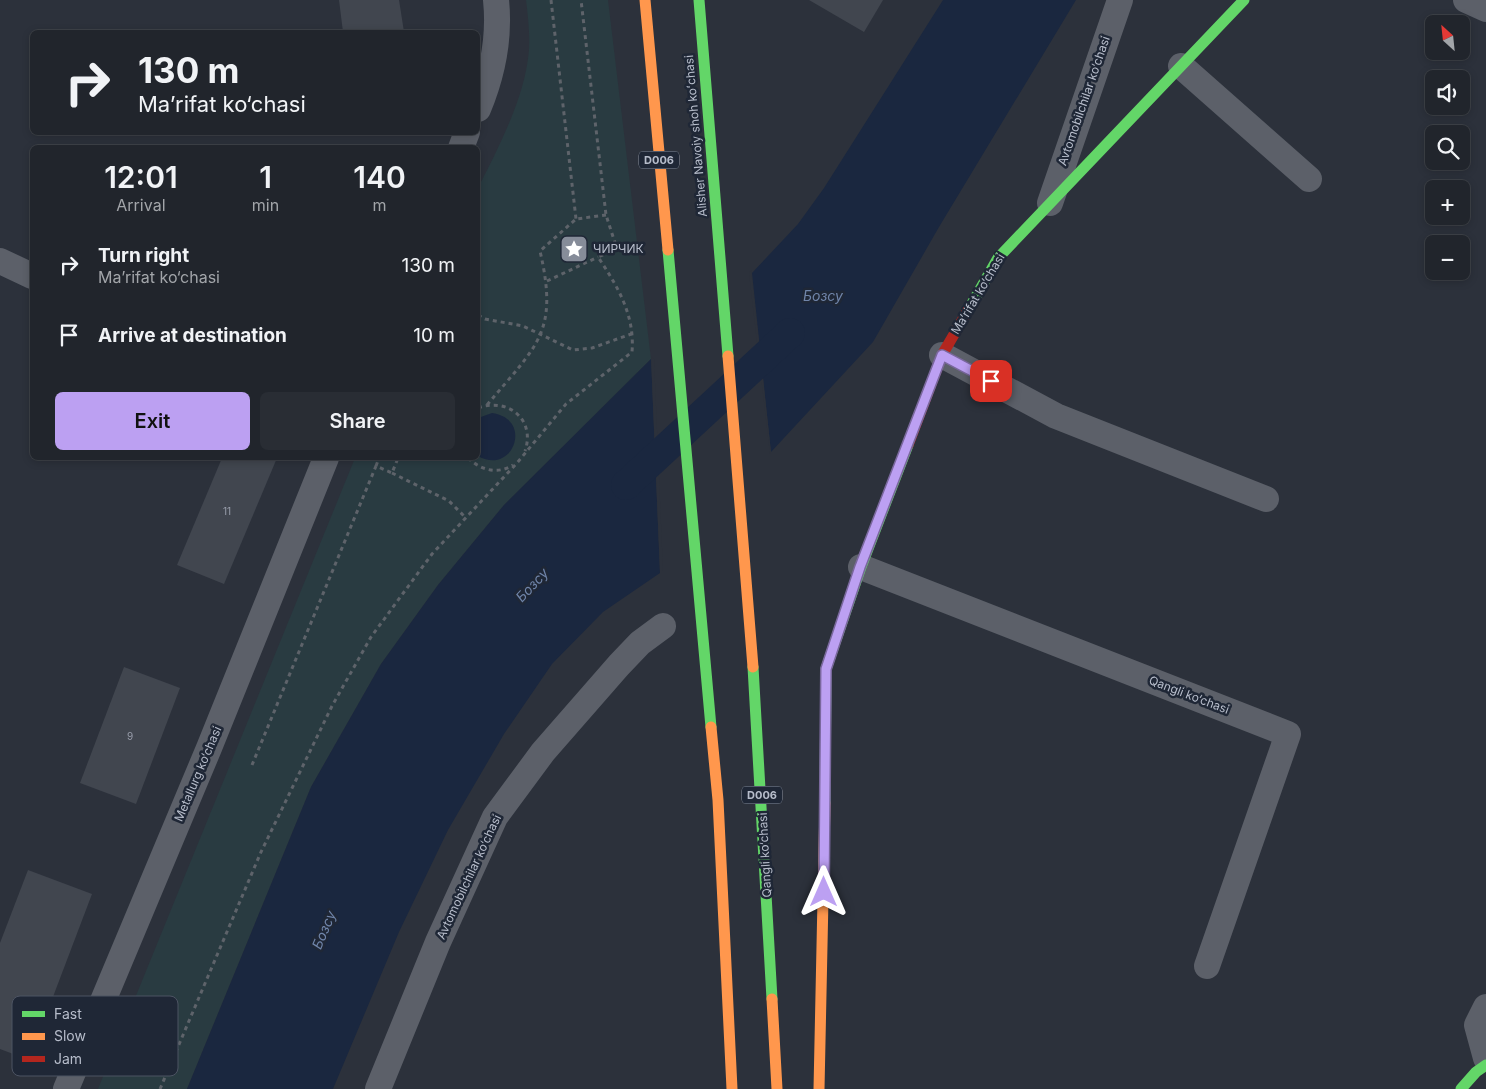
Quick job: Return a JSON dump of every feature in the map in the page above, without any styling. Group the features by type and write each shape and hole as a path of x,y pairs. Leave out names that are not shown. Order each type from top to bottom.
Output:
{"main road":[{"name":"D006","path":"645,0 718,800 732,1089"},
{"name":"Alisher Navoiy shoh koʻchasi","path":"699,0 740,502"},
{"name":"Maʼrifat ko‘chasi","path":"942,355 998,258 1244,0"},
{"path":"819,1089 824,892 826,669 860,567 942,355"},
{"name":"Qangli ko‘chasi","path":"740,502 758,726 777,1089"},
{"path":"1461,1089 1476,1072 1486,1065"}],"street":[{"path":"480,103 494,60 497,38 496,0"},
{"name":"Avtomobilchilar ko‘chasi","path":"1050,203 1120,0"},
{"path":"1466,0 1486,9"},
{"path":"1181,66 1309,179"},
{"path":"0,261 30,275"},
{"path":"942,355 1056,416 1266,499"},
{"name":"Metallurg ko‘chasi","path":"105,996 213,739 325,460"},
{"name":"Qangli ko‘chasi","path":"860,567 1288,734 1207,966"},
{"name":"Avtomobilchilar ko‘chasi","path":"378,1089 438,942 496,817 543,752 619,664 640,643 663,626"},
{"path":"1486,1007 1477,1024 1486,1058"},
{"name":"Metallurg ko‘chasi","path":"66,1089 71,1076"}],"path":[{"path":"551,0 576,219"},
{"path":"547,281 617,248 606,216 581,0"},
{"path":"480,407 487,404 529,355 542,334 547,315 547,281 540,251 576,219 606,216"},
{"path":"178,1047 261,852 332,706 371,637 432,554 517,463 566,404 632,352 634,333 621,293 598,257"},
{"path":"480,316 485,319 523,326 573,350 592,348 634,333"},
{"path":"471,460 485,470 508,468 517,463 524,454 528,444 528,432 525,422 518,413 509,407 487,404"},
{"path":"252,765 378,460"},
{"path":"392,473 397,460"},
{"path":"376,466 449,501 466,518"},
{"path":"160,1089 166,1076"}],"shaded area":[{"path":"526,0 608,0 651,359 504,505 438,585 381,664 311,787 187,1089 98,1089 103,1076 178,1076 178,996 136,996 354,460 480,460 480,184 517,104 527,68 529,31"}],"water":[{"name":"Бозсу","path":"943,0 1076,0 939,227 873,342 771,452 752,273 798,224 824,188"},
{"path":"651,359 660,573 603,612 552,664 504,734 448,830 399,932 333,1089 187,1089 311,787 381,664 438,585 504,505"},
{"path":"492,413 505,417 512,425 515,435 514,444 509,453 501,459 490,460 480,457 480,417"}],"pier":[{"path":"751,270 771,452 770,454 749,273"},
{"path":"651,356 654,359 663,571 660,573"}],"building":[{"path":"339,0 399,0 404,30 343,30"},
{"path":"809,0 883,0 864,32"},
{"path":"221,460 276,460 224,584 177,565"},
{"path":"124,667 180,688 136,804 80,783"},
{"path":"28,870 92,894 53,996 12,996 12,1054 0,1049 0,943"}],"waterway":[{"name":"Бозсу","path":"626,485 790,333"}],"traffic: fast":[{"path":"699,0 728,356"},
{"path":"970,307 998,258 1244,0"},
{"path":"668,250 711,727"},
{"path":"825,803 826,669 861,567 908,445"},
{"path":"753,667 772,999"},
{"path":"1461,1089 1476,1072 1486,1065"}],"traffic: slow":[{"path":"645,0 668,250"},
{"path":"728,356 753,667"},
{"path":"711,727 718,800 732,1089"},
{"path":"819,1089 825,803"},
{"path":"772,999 777,1089"}],"traffic: jam":[{"path":"908,445 942,355 970,307"}],"place":[{"name":"ЧИРЧИК","path":"574,249"}],"route":[{"path":"824,892 826,669 860,567 942,355 991,381"}]}
